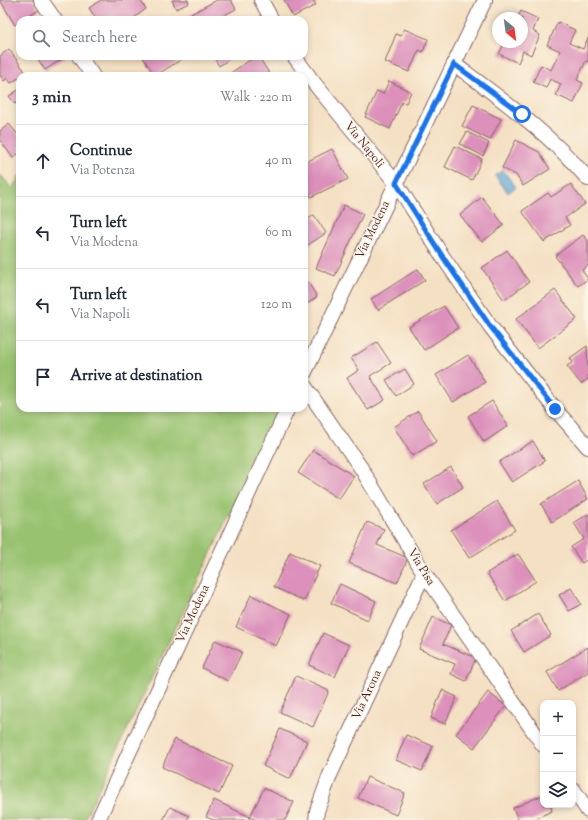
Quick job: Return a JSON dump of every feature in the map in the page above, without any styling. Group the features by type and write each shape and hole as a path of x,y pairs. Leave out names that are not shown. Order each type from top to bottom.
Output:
{"street":[{"path":"41,0 52,16"},
{"path":"261,0 270,16"},
{"name":"Via Modena","path":"308,366 485,0"},
{"path":"82,60 90,72"},
{"name":"Via Napoli","path":"297,60 306,72"},
{"path":"454,64 540,129 588,178"},
{"name":"Via Napoli","path":"308,75 396,183 443,257 490,326 555,409 588,447"},
{"name":"Via Pisa","path":"308,391 361,468 424,573 540,741"},
{"name":"Via Modena","path":"98,820 286,412"},
{"name":"Via Arona","path":"316,820 317,810 330,775 424,573"},
{"path":"576,793 588,811"}],"green space":[{"path":"0,174 12,189 16,182 16,412 278,412 84,820 0,820"}],"water":[{"path":"503,170 516,187 508,193 495,176"}],"building":[{"path":"0,0 33,0 39,10 29,16 16,16 15,25"},
{"path":"101,0 140,0 146,9 136,16 94,16 89,8"},
{"path":"172,0 188,0 189,3 176,9"},
{"path":"217,0 231,0 236,9 223,16 187,16"},
{"path":"284,0 313,0 316,5 292,16"},
{"path":"528,14 538,19 533,31 540,35 531,55 523,51 518,63 499,54 502,48 528,48"},
{"path":"558,22 575,30 569,43 583,49 588,38 588,62 586,61 577,80 583,83 574,103 556,95 561,84 550,79 546,88 533,82 541,65 551,70 560,51 547,45"},
{"path":"404,29 428,39 423,52 419,50 409,72 385,62 396,34 401,36"},
{"path":"9,49 25,72 16,72 16,80 11,83 7,78 4,81 0,75 0,56"},
{"path":"39,60 61,60 45,70"},
{"path":"145,60 180,60 161,72 152,72"},
{"path":"215,60 228,60 219,66"},
{"path":"250,60 261,60 268,72 232,72"},
{"path":"389,81 411,92 406,103 402,102 390,129 365,117 377,91 383,94"},
{"path":"16,92 16,103 15,104 9,96"},
{"path":"473,105 501,119 490,140 462,126"},
{"path":"9,124 16,132 16,155 13,158 0,140 0,131"},
{"path":"467,132 489,143 483,156 460,144"},
{"path":"516,140 539,152 550,169 523,186 516,175 502,168"},
{"path":"455,146 482,159 472,180 445,167"},
{"path":"332,149 348,179 311,197 308,191 308,161"},
{"path":"571,184 585,204 565,218 570,225 544,242 522,211 548,193 551,197"},
{"path":"482,197 504,225 482,242 460,215"},
{"path":"344,205 363,214 335,276 316,268"},
{"path":"314,215 326,233 308,245 308,219"},
{"path":"583,235 588,241 588,265 582,270 588,279 578,286 555,256"},
{"path":"507,250 529,282 504,300 482,268"},
{"path":"418,269 425,280 378,310 371,299"},
{"path":"308,282 317,297 308,303"},
{"path":"555,290 577,319 538,348 516,319"},
{"path":"444,306 458,328 424,350 409,327"},
{"path":"377,342 391,363 370,376 385,400 368,410 347,378 359,370 351,358"},
{"path":"587,346 588,379 581,384 567,366 573,362 570,358"},
{"path":"468,355 485,382 453,402 436,375"},
{"path":"405,369 414,384 396,396 386,380"},
{"path":"492,401 508,426 484,442 468,416"},
{"path":"418,411 437,441 412,456 394,427"},
{"path":"533,441 545,461 512,482 499,462"},
{"path":"313,450 354,476 339,499 298,473"},
{"path":"451,467 463,487 437,504 424,484"},
{"path":"578,481 588,499 552,522 541,504"},
{"path":"497,501 515,530 469,558 451,530"},
{"path":"588,514 588,559 582,563 571,547 584,539 574,523"},
{"path":"367,522 384,529 377,545 408,558 397,583 349,563"},
{"path":"290,552 320,566 304,601 274,587"},
{"path":"518,554 536,581 505,601 487,573"},
{"path":"340,584 376,601 368,620 331,603"},
{"path":"571,588 581,604 569,611 559,595"},
{"path":"251,595 291,614 276,646 236,627"},
{"path":"538,614 551,635 524,652 511,631"},
{"path":"433,617 451,625 443,644 476,658 466,681 451,674 455,664 419,649"},
{"path":"323,633 349,645 335,677 309,665"},
{"path":"215,640 242,652 228,681 202,668"},
{"path":"588,647 588,672 558,691 547,672"},
{"path":"296,676 329,691 313,727 280,712"},
{"path":"442,690 457,697 445,724 431,718"},
{"path":"488,692 506,706 474,748 456,734"},
{"path":"280,729 307,741 290,779 263,766"},
{"path":"406,735 433,746 422,771 396,760"},
{"path":"175,739 232,766 219,794 162,767"},
{"path":"367,777 405,793 396,815 358,798"},
{"path":"264,788 294,802 285,820 256,820 250,817"},
{"path":"540,796 540,808 551,808 552,811 532,820 518,820 513,808"},
{"path":"214,800 250,817 249,820 213,820 206,817"},
{"path":"170,807 189,816 187,820 163,820"}],"route":[{"path":"522,114 454,64 396,183 443,257 490,326 555,409"}]}
